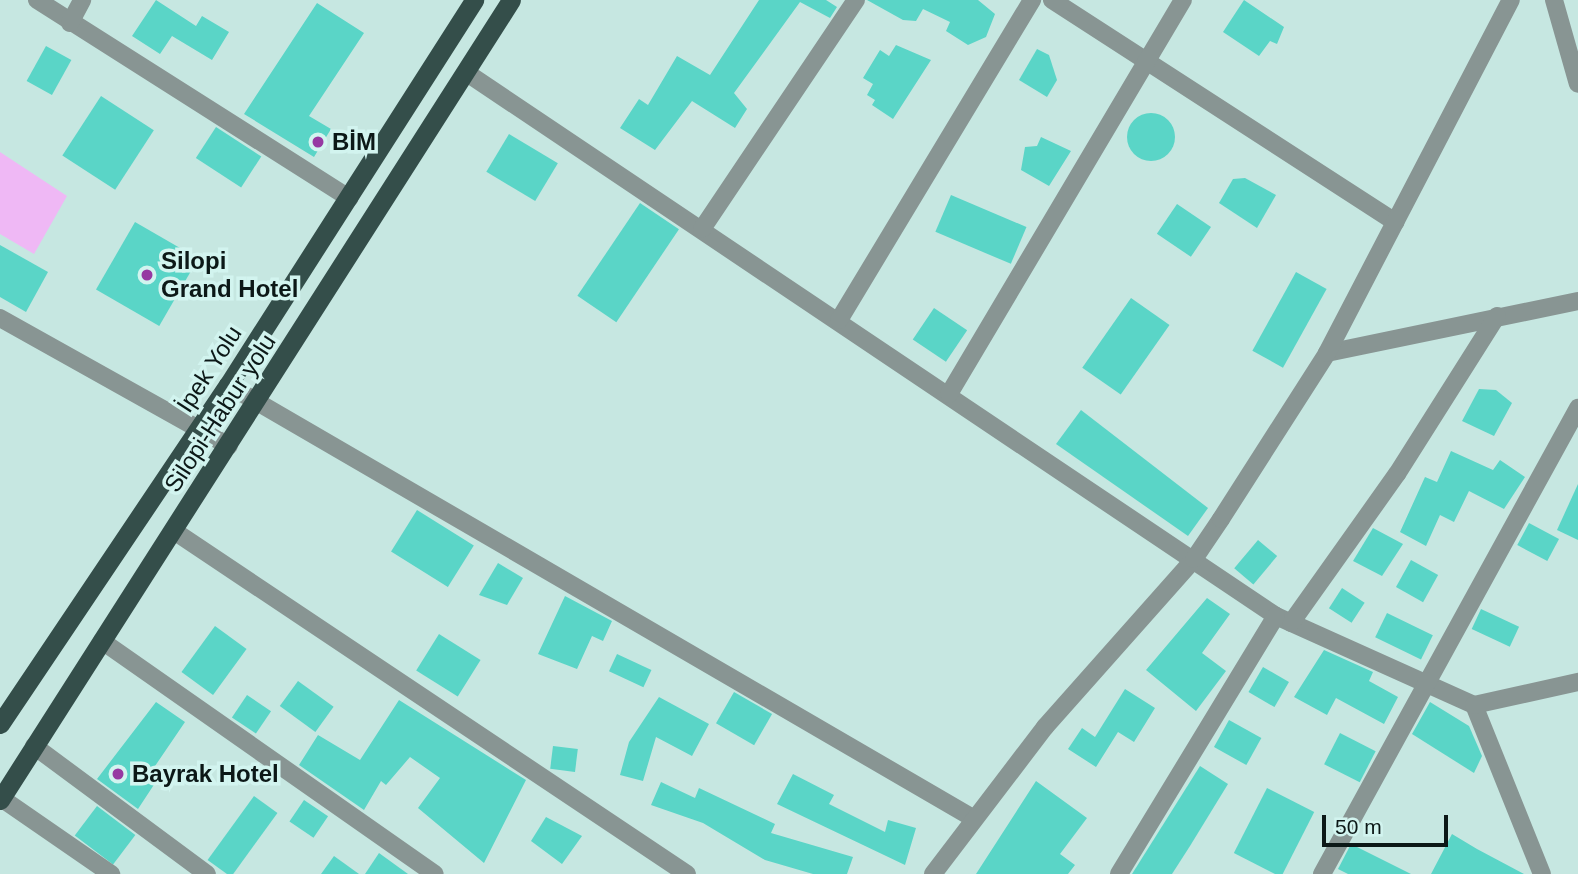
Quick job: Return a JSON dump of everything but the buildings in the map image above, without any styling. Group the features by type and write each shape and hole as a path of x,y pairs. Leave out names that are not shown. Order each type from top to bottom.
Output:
{"highway":[{"name":"İpek Yolu","path":"0,724 228,385 474,0"},
{"name":"Silopi-Habur yolu","path":"1,799 257,403 512,0"}],"street":[{"path":"37,0 349,198"},
{"path":"70,23 82,0"},
{"path":"702,229 856,0"},
{"path":"839,320 1032,0"},
{"path":"1052,0 1395,222"},
{"path":"949,394 1148,63 1182,0"},
{"path":"935,873 974,818 1194,559 1327,353 1511,0"},
{"path":"1554,0 1578,84"},
{"path":"467,73 1284,619 1474,705 1578,682"},
{"path":"1327,353 1578,301"},
{"path":"1119,874 1284,619 1397,474 1497,316"},
{"path":"0,318 229,446"},
{"path":"228,385 744,679 974,818"},
{"path":"1322,874 1430,685 1515,513 1578,408"},
{"path":"174,531 687,874"},
{"path":"103,640 435,874"},
{"path":"1474,705 1542,874"},
{"path":"34,747 207,874"},
{"path":"1,799 111,874"}],"shaded area":[{"path":"0,152 67,196 34,254 0,234"}],"place":[{"name":"BİM","path":"318,142"},
{"name":"Silopi Grand Hotel","path":"147,275"},
{"name":"Bayrak Hotel","path":"118,774"}]}
